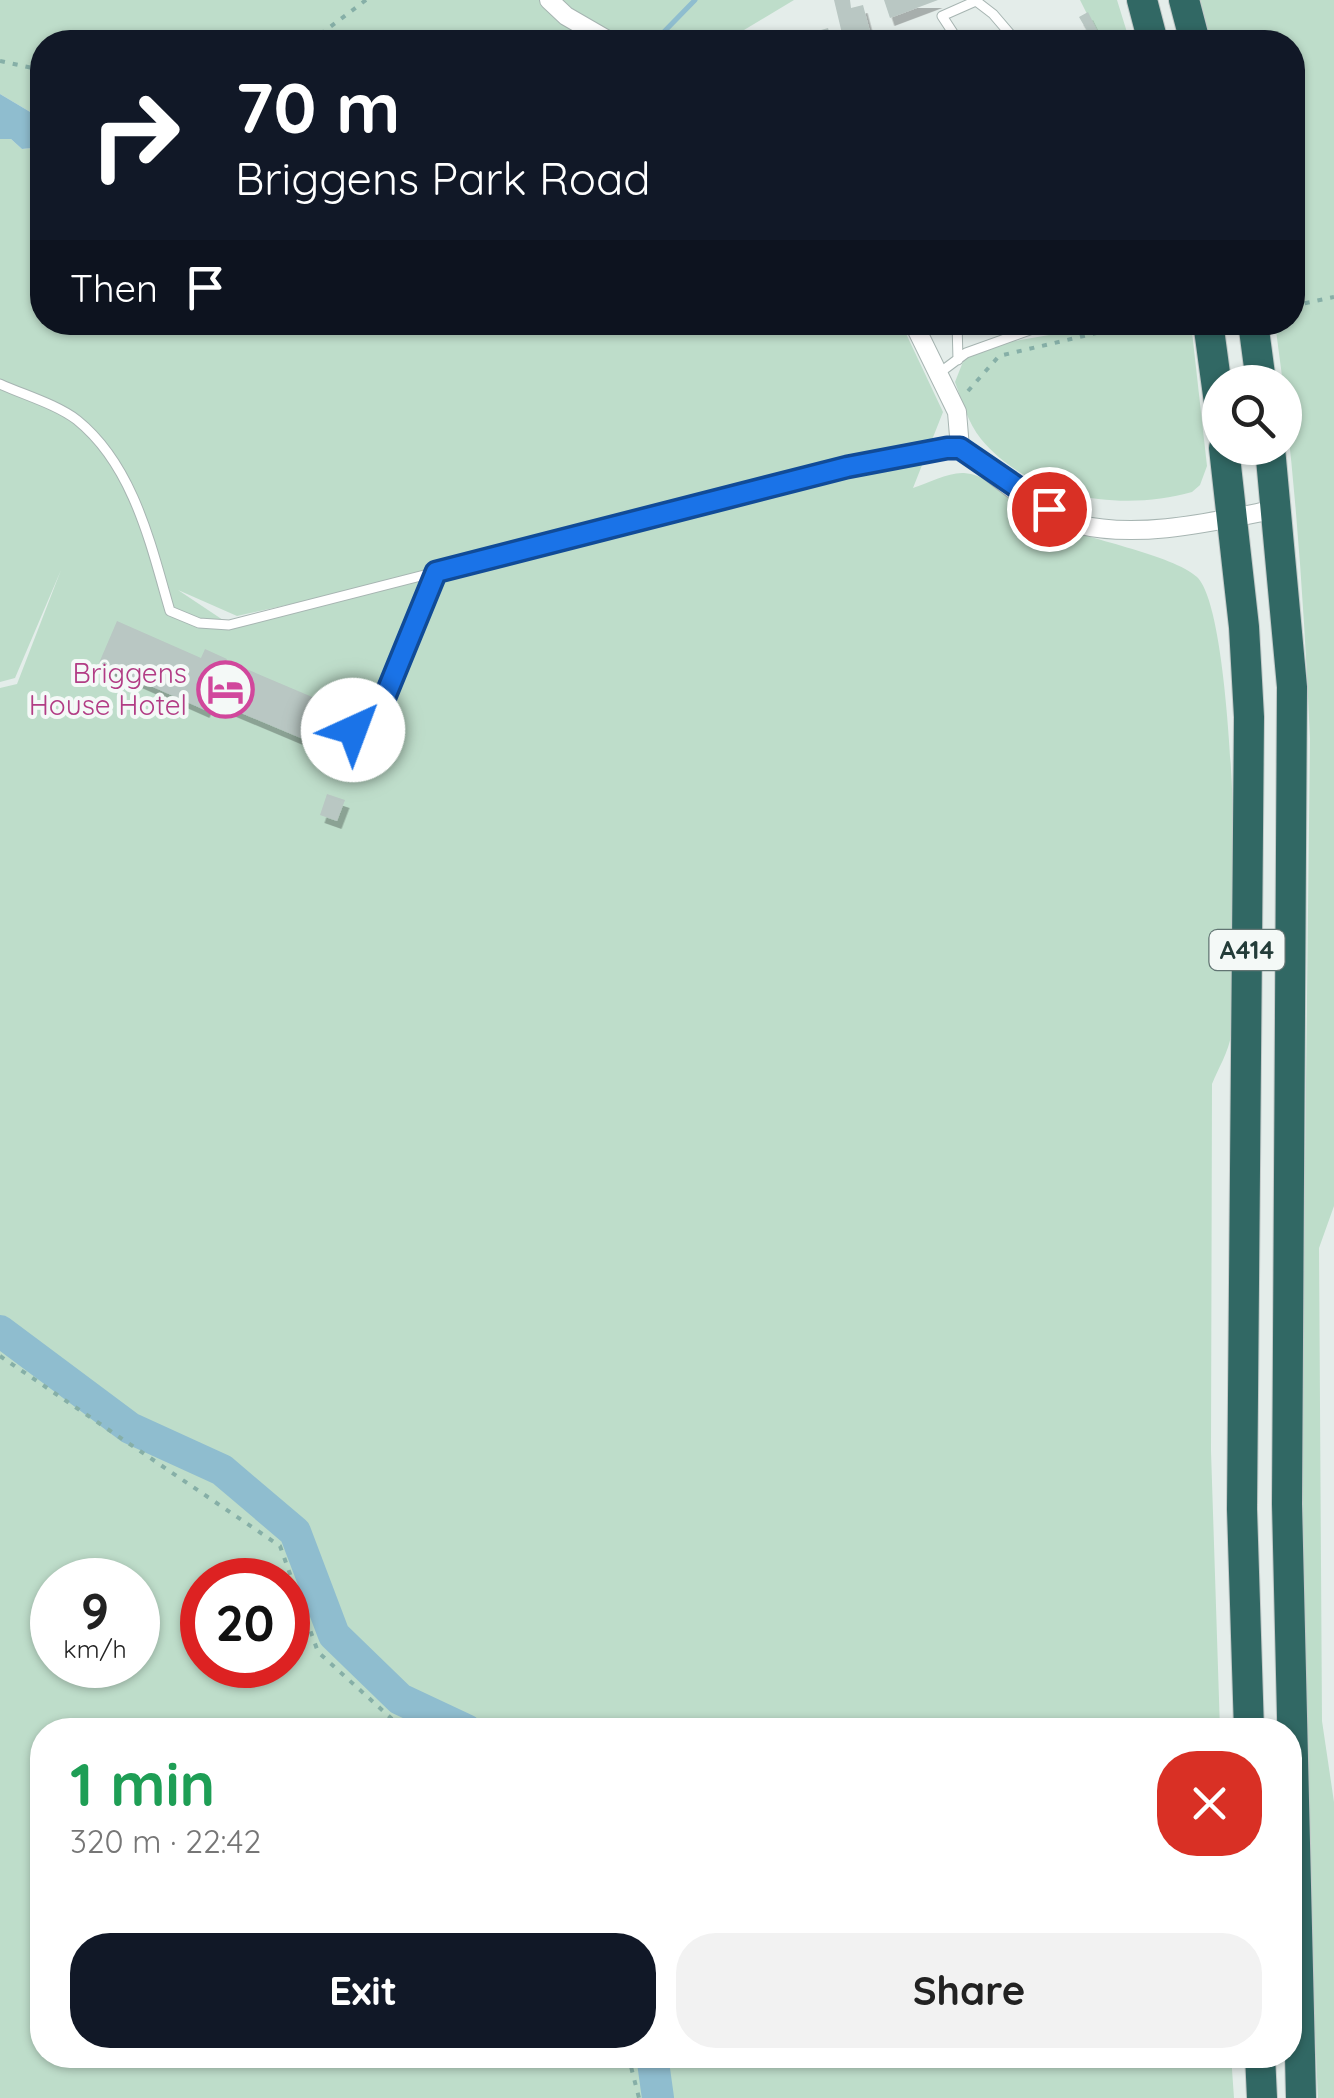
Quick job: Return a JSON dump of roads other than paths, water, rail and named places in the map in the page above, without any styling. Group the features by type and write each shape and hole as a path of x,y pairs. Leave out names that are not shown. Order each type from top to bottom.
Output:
{"highway":[{"path":"1142,0 1151,30"},
{"path":"1184,0 1193,30"},
{"path":"1213,335 1216,365"},
{"path":"1255,335 1259,365"},
{"name":"A414","path":"1226,465 1249,717 1242,1509 1249,1718"},
{"name":"A414","path":"1272,465 1292,686 1287,1504 1292,1718"},
{"path":"1261,2068 1262,2098"},
{"name":"A414","path":"1300,2068 1301,2097"}],"street":[{"path":"548,0 590,30"},
{"path":"918,335 957,412 960,448 1021,494 1076,524 1144,529 1278,509"}],"lane":[{"path":"951,30 942,16 959,4 976,1 1007,30"},
{"path":"957,335 958,360"},
{"path":"938,374 1011,335"},
{"path":"0,384 76,420 105,452 144,525 170,611 199,624 229,624 847,467 960,448"},
{"path":"353,730 376,719 436,572"}],"water":[{"path":"0,94 30,112 30,148 22,149 11,139 0,139"}],"waterway":[{"path":"666,30 695,0"},
{"path":"0,1331 130,1428 222,1470 295,1532 334,1635 400,1699 440,1718"},
{"path":"654,2068 658,2098"}],"place":[{"name":"Briggens House Hotel","path":"226,689"}]}
